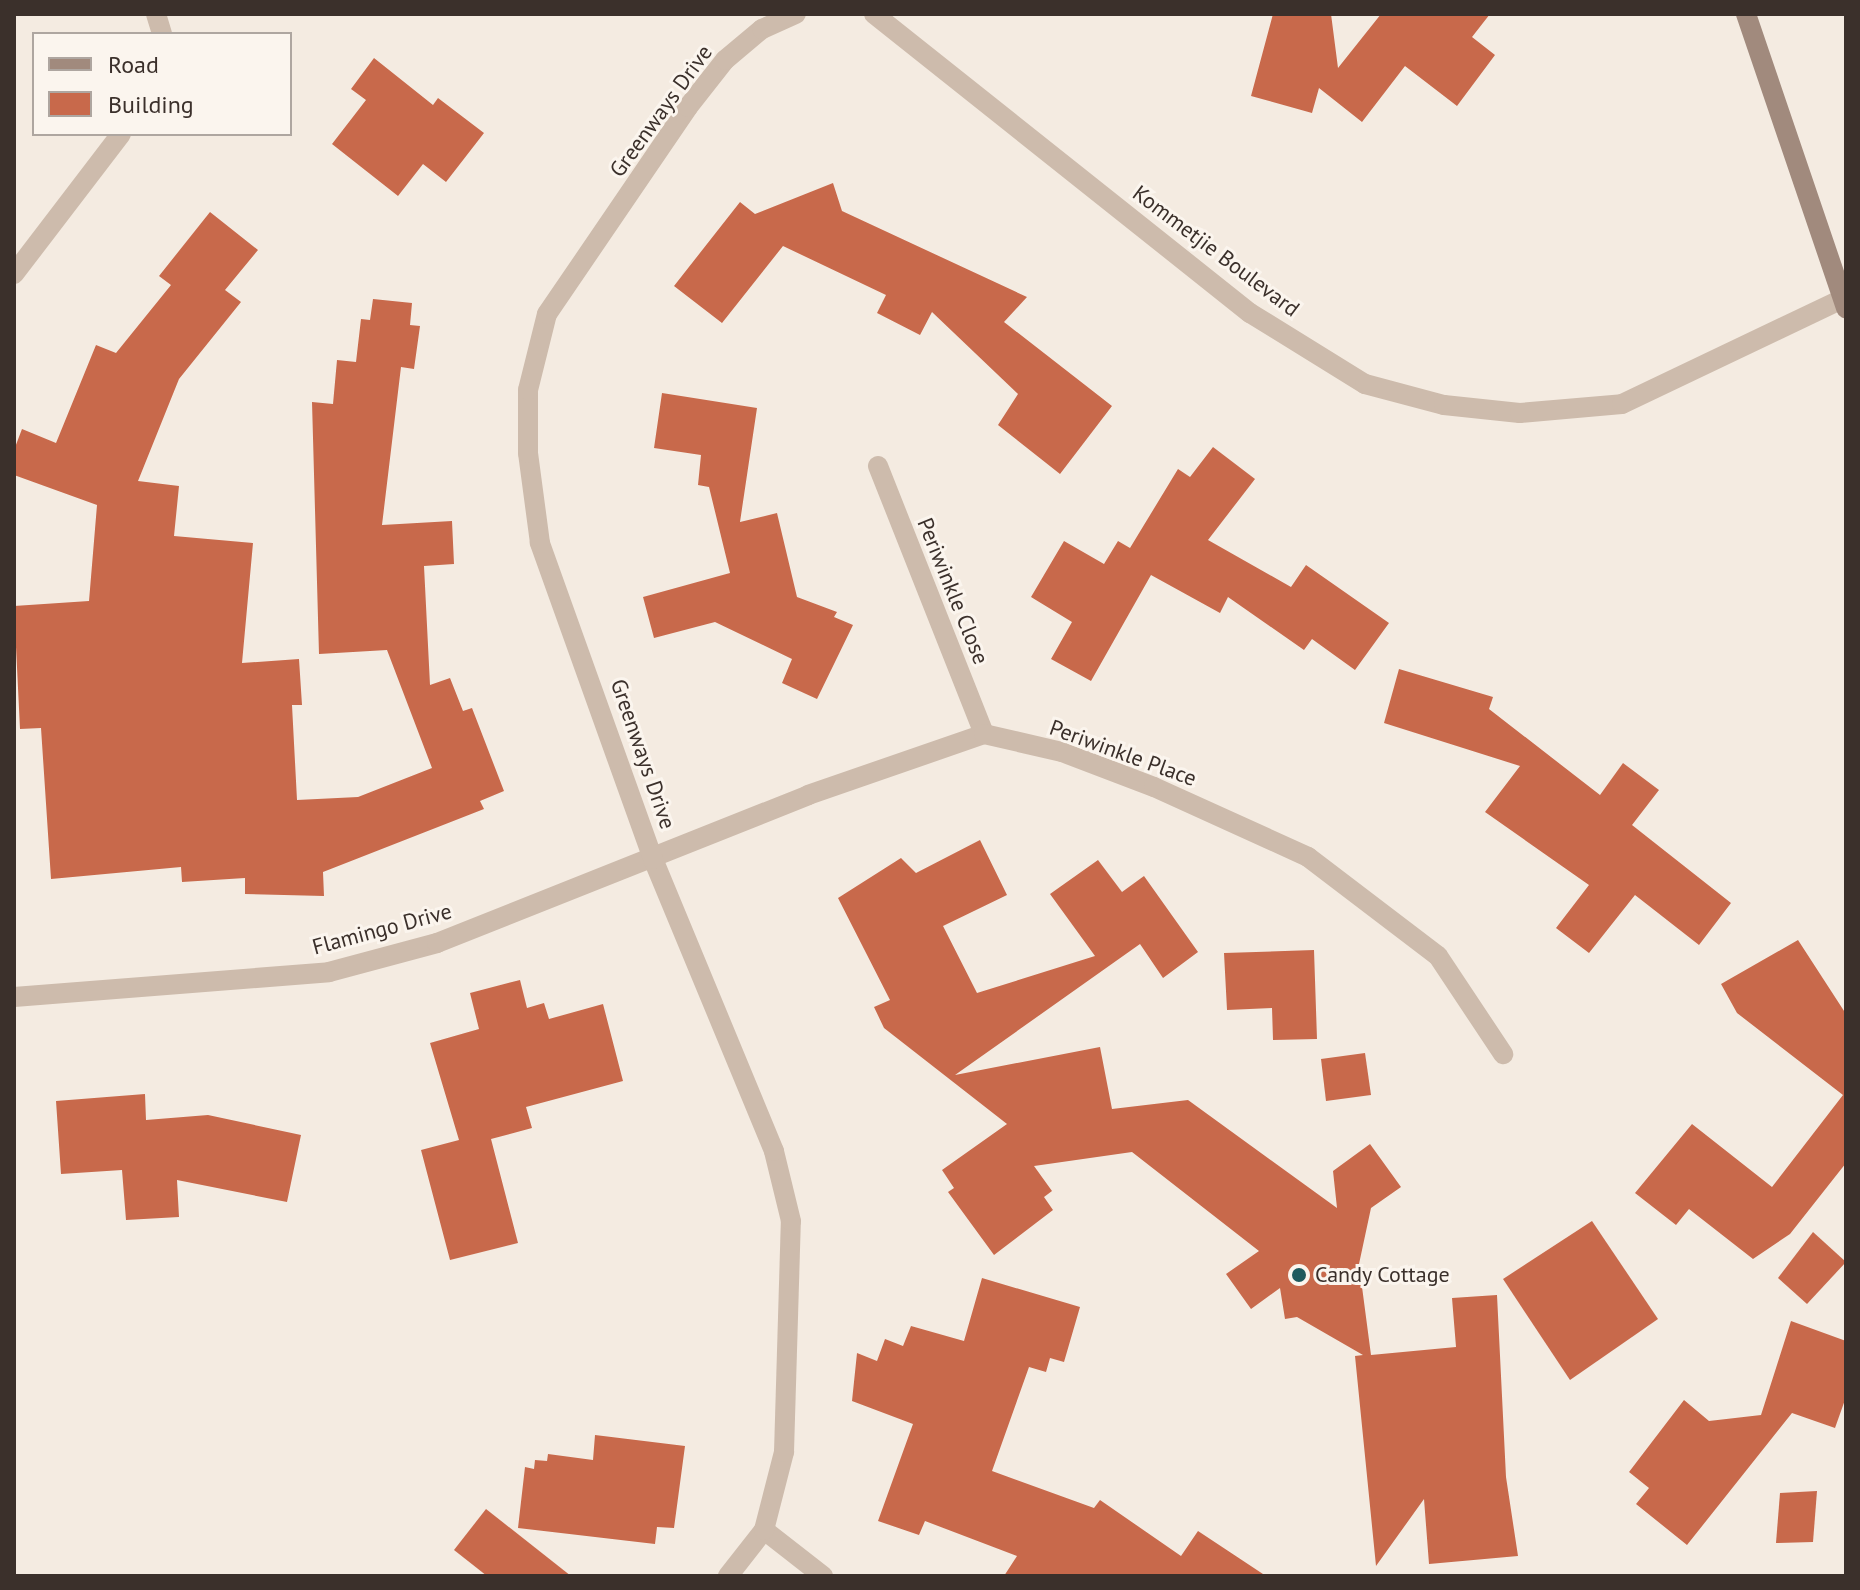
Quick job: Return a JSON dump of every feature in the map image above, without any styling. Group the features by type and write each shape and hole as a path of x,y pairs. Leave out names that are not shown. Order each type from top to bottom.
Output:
{"main road":[{"path":"1746,14 1844,303"}],"street":[{"name":"Greenways Drive","path":"728,1576 764,1530 784,1452 791,1221 774,1151 653,859 540,543 528,453 528,390 547,314 688,107 743,44 796,14"},
{"name":"Kommetjie Boulevard","path":"874,14 1250,313 1365,384 1444,405 1520,413 1622,404 1844,303"},
{"path":"14,274 119,136"},
{"name":"Periwinkle Close","path":"878,466 984,734"},
{"path":"653,859 808,795 984,734"},
{"name":"Periwinkle Place","path":"984,734 1102,767 1308,857 1438,956 1503,1054"},
{"name":"Flamingo Drive","path":"14,997 329,972 437,943 653,859"},
{"path":"764,1530 823,1576"}],"building":[{"path":"1273,14 1331,14 1338,68 1381,14 1490,14 1472,37 1495,55 1457,106 1405,66 1362,122 1319,88 1312,113 1251,96"},
{"path":"374,58 433,105 438,98 484,133 446,182 423,164 398,196 332,144 366,100 351,89"},
{"path":"833,183 842,211 1027,297 1004,322 1112,406 1060,474 998,425 1018,394 932,312 920,335 877,313 886,295 783,246 722,323 674,286 740,202 755,214"},
{"path":"210,212 258,250 225,290 241,302 179,379 138,481 179,486 174,536 253,543 242,663 299,659 302,705 292,705 297,800 358,797 432,768 387,650 319,654 312,402 333,404 337,360 356,362 361,319 370,320 373,299 412,303 410,325 420,326 414,369 401,367 382,525 452,521 454,564 424,566 430,685 450,678 463,711 472,708 504,791 480,801 484,809 323,872 324,896 245,894 245,878 182,882 181,867 51,879 41,728 20,729 14,606 89,601 97,505 14,475 14,450 22,429 56,443 96,345 116,353 171,285 159,276"},
{"path":"662,393 757,408 740,522 777,513 797,597 837,612 834,617 853,625 817,699 782,683 792,659 715,622 654,638 643,597 730,573 709,487 698,485 701,455 654,448"},
{"path":"1213,447 1255,479 1208,540 1291,587 1306,565 1389,623 1355,670 1312,639 1304,650 1228,597 1220,613 1151,575 1091,681 1051,659 1072,622 1031,597 1064,541 1104,564 1118,541 1130,548 1178,469 1190,477"},
{"path":"1399,669 1493,697 1489,709 1600,795 1623,763 1659,790 1632,825 1731,903 1699,945 1635,895 1589,953 1556,928 1589,885 1485,812 1520,766 1384,723"},
{"path":"980,840 1007,895 943,926 977,993 1095,956 1050,894 1098,860 1122,892 1144,876 1198,952 1163,978 1140,944 955,1075 1100,1047 1112,1109 1188,1100 1337,1208 1333,1171 1370,1144 1401,1187 1371,1208 1359,1264 1371,1355 1456,1347 1452,1298 1497,1295 1506,1477 1518,1556 1429,1564 1424,1499 1376,1566 1355,1356 1363,1355 1297,1317 1285,1319 1280,1288 1251,1309 1226,1274 1259,1251 1132,1152 1034,1166 1052,1191 1044,1197 1053,1210 994,1255 948,1192 954,1188 942,1170 1007,1124 884,1028 874,1007 890,1000 838,898 901,858 916,873"},
{"path":"1798,940 1846,1014 1846,1163 1790,1234 1753,1259 1689,1209 1676,1225 1635,1193 1692,1124 1772,1187 1843,1095 1737,1013 1721,984"},
{"path":"1314,950 1317,1039 1273,1040 1272,1008 1227,1010 1224,953"},
{"path":"520,980 527,1008 544,1003 549,1019 603,1004 623,1081 526,1107 532,1128 491,1139 518,1243 450,1260 421,1150 459,1140 430,1043 479,1029 470,993"},
{"path":"1365,1053 1371,1095 1326,1101 1321,1059"},
{"path":"145,1094 146,1120 208,1115 301,1135 287,1202 177,1180 179,1217 126,1220 122,1170 61,1174 56,1101"},
{"path":"1592,1221 1658,1319 1570,1380 1503,1279"},
{"path":"1813,1232 1846,1262 1807,1304 1778,1278"},
{"path":"982,1278 1080,1307 1064,1362 1050,1358 1046,1372 1029,1367 992,1471 1094,1508 1100,1500 1181,1556 1198,1531 1266,1576 1004,1576 1017,1556 925,1521 919,1535 878,1521 913,1424 852,1401 857,1353 877,1361 885,1339 903,1346 911,1326 964,1341"},
{"path":"1791,1321 1846,1341 1846,1397 1835,1428 1792,1413 1687,1545 1636,1504 1649,1488 1629,1472 1684,1400 1709,1421 1761,1415"},
{"path":"595,1435 685,1446 674,1528 657,1527 655,1544 518,1528 525,1467 534,1469 535,1460 547,1461 548,1454 593,1460"},
{"path":"1817,1491 1813,1542 1776,1543 1780,1493"},
{"path":"486,1509 571,1576 487,1576 454,1550"}],"place":[{"name":"Candy Cottage","path":"1299,1275"}]}
